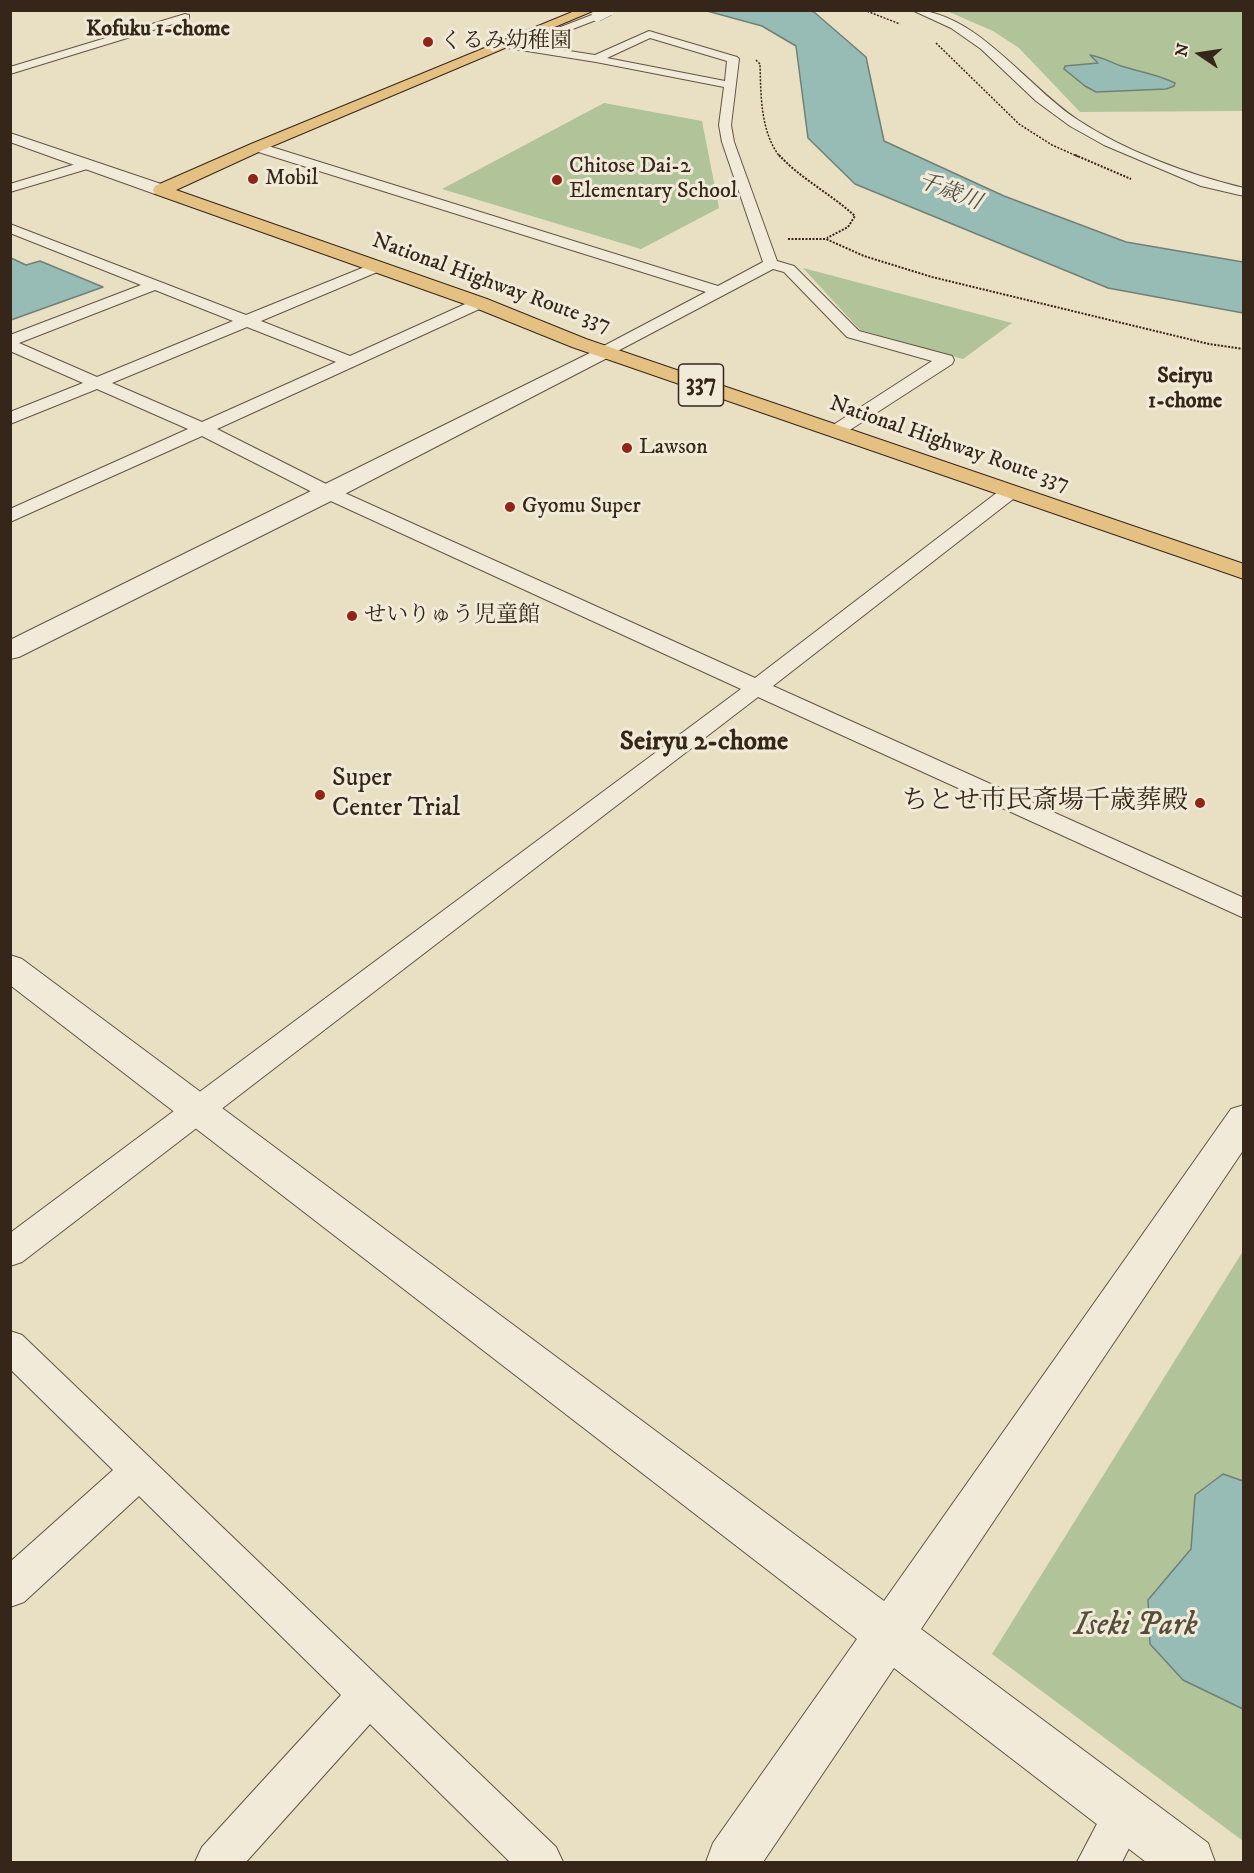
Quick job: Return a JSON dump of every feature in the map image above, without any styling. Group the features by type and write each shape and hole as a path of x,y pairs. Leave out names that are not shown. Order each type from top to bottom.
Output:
{"highway":[{"path":"161,190 257,147 508,43 590,13"},
{"name":"National Highway Route 337","path":"161,190 480,303 604,352 1244,572"}],"street":[{"path":"590,13 609,10"},
{"path":"917,10 955,26 985,47 1040,98 1082,128 1108,142 1195,179 1244,192"},
{"path":"10,71 185,17"},
{"path":"596,59 649,34 733,59 724,125 771,264"},
{"path":"508,43 729,85"},
{"path":"10,137 161,190"},
{"path":"257,147 719,291"},
{"path":"10,188 89,164"},
{"path":"14,232 351,362"},
{"path":"10,651 329,492 771,264 789,269 853,334 946,360 836,431"},
{"path":"10,419 377,267"},
{"path":"10,343 154,285"},
{"path":"10,516 480,303"},
{"path":"10,343 203,429 329,492 1244,909"},
{"path":"10,1252 1010,492"},
{"path":"10,967 1189,1863"},
{"path":"732,1863 1244,1119"},
{"path":"10,1346 541,1863"},
{"path":"10,1588 139,1471"},
{"path":"216,1863 369,1695"},
{"path":"1099,1863 1125,1814"}],"path":[{"path":"764,239 826,239 864,256 932,277 1209,344 1244,349"}],"green space":[{"path":"947,11 1243,11 1243,111 1080,112 1019,48 993,31"},
{"path":"604,103 702,121 719,208 641,249 442,189"},
{"path":"803,268 1012,323 963,359 860,330"},
{"name":"Iseki Park","path":"1243,1251 1243,1841 992,1654"}],"water":[{"name":"千歳川","path":"806,10 814,12 866,57 884,141 1004,196 1126,242 1243,262 1243,313 1108,288 855,184 808,138 796,46 762,26 707,11"},
{"path":"1090,55 1162,77 1175,83 1174,86 1166,89 1096,92 1064,69 1065,66 1098,63"},
{"path":"11,258 26,265 40,261 103,287 11,320"},
{"path":"1223,1474 1243,1481 1243,1709 1183,1680 1150,1644 1148,1600 1191,1549 1195,1495"}],"place":[{"name":"くるみ幼稚園","path":"428,42"},
{"name":"Mobil","path":"253,179"},
{"name":"Chitose Dai-2 Elementary School","path":"557,180"},
{"name":"Lawson","path":"627,448"},
{"name":"Gyomu Super","path":"510,507"},
{"name":"せいりゅう児童館","path":"352,616"},
{"name":"Super Center Trial","path":"320,795"},
{"name":"ちとせ市民斎場千歳葬殿","path":"1200,803"}],"district":[{"name":"Kofuku 1-chome","path":"158,30"},
{"name":"Seiryu 1-chome","path":"1185,390"},
{"name":"Seiryu 2-chome","path":"704,743"}]}
